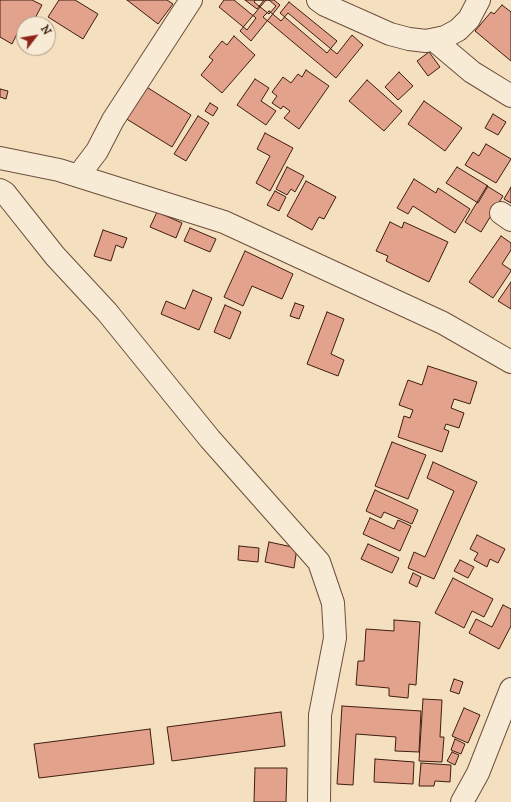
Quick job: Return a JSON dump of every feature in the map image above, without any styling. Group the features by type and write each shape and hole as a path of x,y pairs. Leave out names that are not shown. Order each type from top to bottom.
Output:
{"street":[{"path":"78,176 97,151 113,120 192,0"},
{"path":"318,0 325,5 390,34 426,42 444,37 458,30 469,19 479,0"},
{"path":"434,40 472,72 511,96"},
{"path":"0,158 59,170 224,222 443,324 510,360"},
{"path":"0,190 5,194 55,256 107,312 210,439 319,562 333,602 335,638 320,715 319,802"},
{"path":"462,802 478,773 511,689"}],"building":[{"path":"0,0 32,0 42,5 36,16 16,16 16,36 12,44 0,37"},
{"path":"59,0 75,0 98,14 83,39 56,22 56,16 49,16"},
{"path":"127,0 167,0 173,4 158,24"},
{"path":"224,0 234,0 256,18 247,30 219,7"},
{"path":"245,0 264,0 257,9"},
{"path":"255,0 269,0 276,6 269,14 254,2"},
{"path":"266,0 274,0 280,5 251,41 240,31"},
{"path":"289,2 337,41 327,53 280,13"},
{"path":"502,5 511,12 511,61 475,31 491,12 494,14"},
{"path":"269,11 281,21 288,13 337,54 352,35 363,45 336,78 263,17"},
{"path":"234,36 255,55 222,93 201,75 213,60 209,57 222,41 227,45"},
{"path":"429,52 440,67 428,76 417,61"},
{"path":"306,70 329,86 299,129 284,118 290,111 283,106 281,109 272,103 277,96 272,92 283,77 291,83 298,74 302,77"},
{"path":"399,72 413,86 398,100 385,87"},
{"path":"255,79 269,88 261,101 276,111 266,125 237,105"},
{"path":"367,80 402,111 384,131 349,101"},
{"path":"145,86 191,115 172,147 125,118"},
{"path":"0,89 8,91 6,99 0,97"},
{"path":"424,101 462,128 445,151 408,124"},
{"path":"210,103 218,108 213,116 205,111"},
{"path":"493,114 506,122 498,135 485,128"},
{"path":"198,116 209,123 186,161 174,154"},
{"path":"265,133 293,148 270,191 256,183 270,156 257,149"},
{"path":"486,144 511,159 496,183 465,165 473,152 479,156"},
{"path":"287,167 304,176 295,192 291,189 287,195 276,189"},
{"path":"457,167 488,186 478,203 446,183"},
{"path":"414,179 436,193 438,188 470,209 455,233 413,206 408,214 397,208"},
{"path":"306,181 336,197 324,219 319,217 312,230 287,216"},
{"path":"487,186 503,196 481,232 465,222"},
{"path":"511,187 511,203 504,199"},
{"path":"275,191 286,197 279,211 267,205"},
{"path":"157,212 182,223 176,238 150,227"},
{"path":"390,222 402,228 404,222 448,242 429,282 386,261 388,256 376,251"},
{"path":"190,228 216,239 210,252 184,241"},
{"path":"103,230 127,238 123,248 116,245 111,261 94,256"},
{"path":"501,236 511,243 511,250 502,264 511,271 493,298 469,282"},
{"path":"245,251 293,274 282,299 252,286 243,306 224,297"},
{"path":"511,282 511,309 498,301"},
{"path":"193,290 212,298 199,330 161,314 166,301 185,309"},
{"path":"295,303 304,306 299,319 290,316"},
{"path":"225,305 241,312 230,339 214,332"},
{"path":"327,312 344,319 331,354 344,360 338,376 307,364"},
{"path":"428,366 477,382 470,404 454,399 451,408 464,413 459,428 446,424 444,429 449,431 442,452 398,437 404,416 410,418 413,410 399,405 408,380 422,385"},
{"path":"392,442 426,455 408,499 375,486"},
{"path":"433,462 477,482 434,579 408,568 414,552 425,557 454,491 427,478"},
{"path":"375,490 418,510 412,524 384,512 381,518 366,511"},
{"path":"370,518 394,529 398,520 411,526 400,551 363,534"},
{"path":"477,535 505,549 498,563 490,559 487,567 474,560 478,553 470,549"},
{"path":"269,542 297,548 294,568 265,562"},
{"path":"368,544 399,558 392,573 361,559"},
{"path":"239,546 259,548 258,562 238,560"},
{"path":"460,560 474,567 468,578 454,571"},
{"path":"413,573 421,577 417,587 409,583"},
{"path":"453,578 493,599 484,617 472,611 464,628 435,613"},
{"path":"503,605 511,609 511,626 499,649 469,633 476,619 492,627"},
{"path":"394,620 420,622 416,685 409,684 408,698 389,696 389,688 356,685 358,661 364,661 366,629 394,631"},
{"path":"454,679 463,682 459,694 450,691"},
{"path":"423,699 442,700 440,737 444,737 442,762 419,761"},
{"path":"342,706 421,711 419,752 395,751 396,737 356,734 353,785 337,784"},
{"path":"464,708 480,715 468,743 452,736"},
{"path":"281,712 285,746 172,761 167,727"},
{"path":"150,729 154,764 39,778 34,744"},
{"path":"455,739 465,744 461,754 451,750"},
{"path":"452,752 459,755 455,765 447,761"},
{"path":"375,759 414,762 413,784 374,782"},
{"path":"421,763 451,765 450,782 435,781 434,786 419,786"},
{"path":"255,768 287,768 286,802 254,802"}]}
